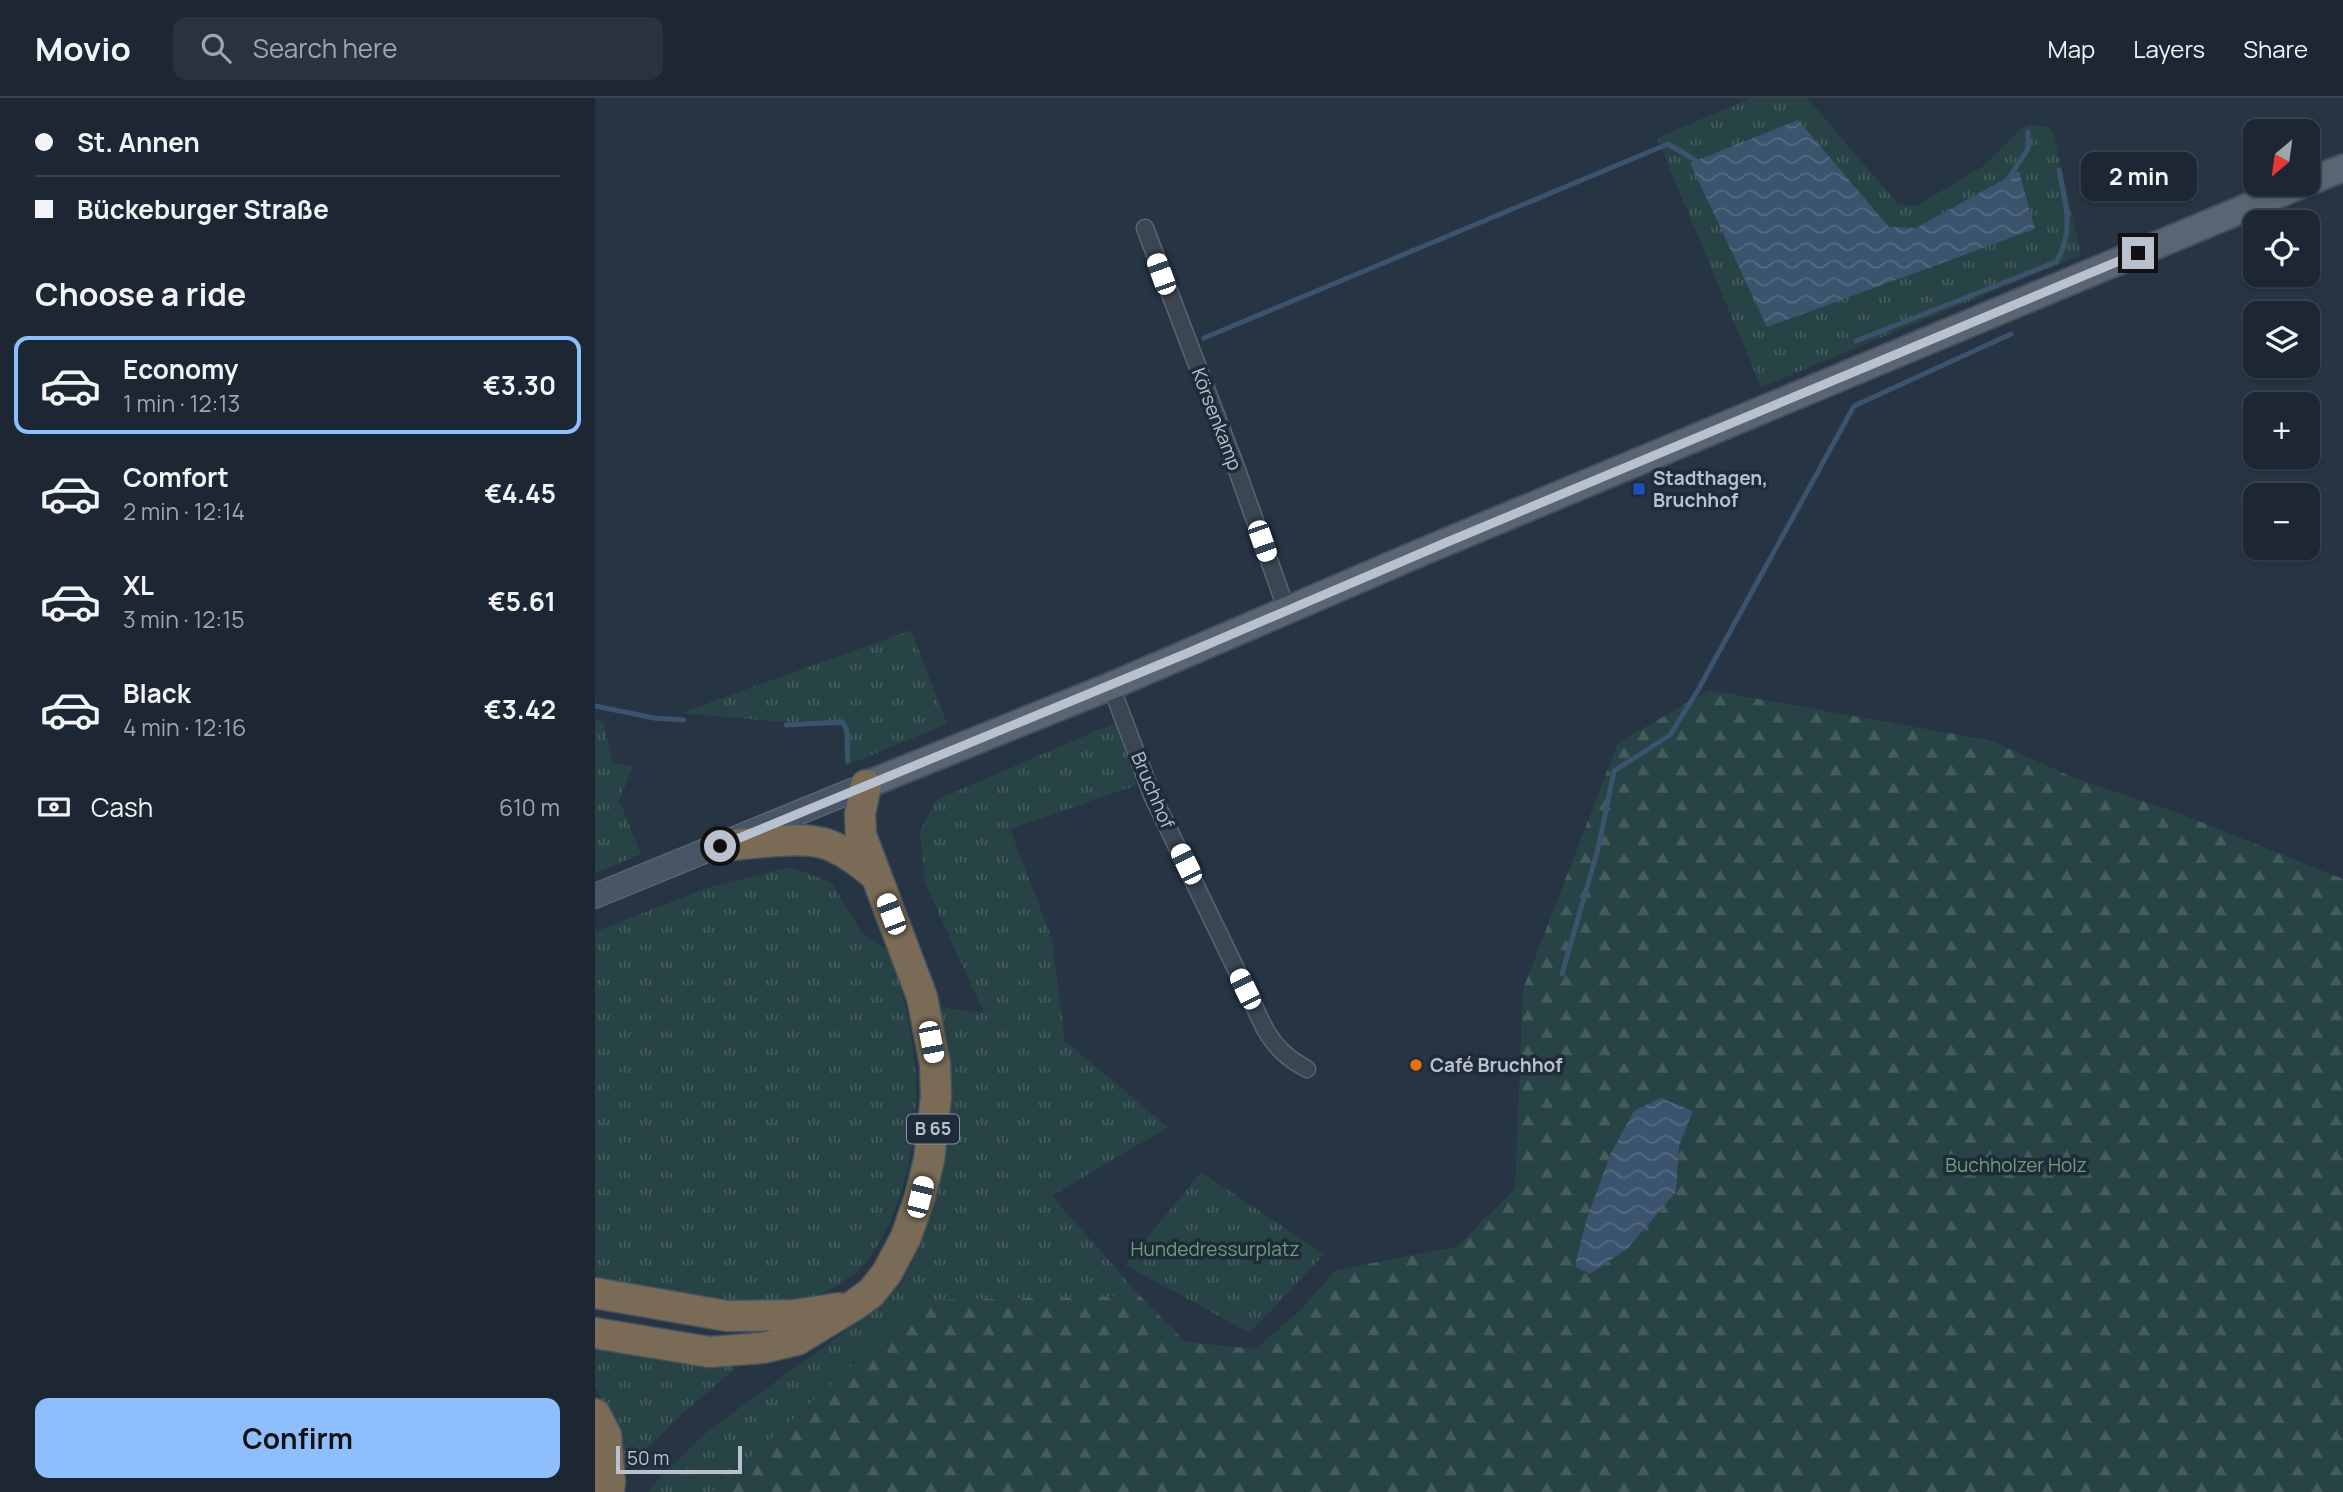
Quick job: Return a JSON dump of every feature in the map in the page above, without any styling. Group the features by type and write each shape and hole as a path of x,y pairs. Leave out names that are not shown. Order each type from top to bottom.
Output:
{"highway":[{"name":"B 65","path":"595,1334 709,1352 763,1348 797,1340 871,1293 887,1273 906,1237 929,1160 936,1096 935,1064 922,997 861,835 860,814 866,785"},
{"path":"720,846 804,841 827,844 856,859 875,875"},
{"path":"595,1293 727,1316 795,1315 853,1306"},
{"path":"595,1415 605,1435 609,1492"}],"main road":[{"path":"2321,177 2343,168"},
{"path":"595,896 1111,685 2274,196"}],"street":[{"name":"Körsenkamp","path":"1145,228 1237,470 1287,611"},
{"name":"Bruchhof","path":"1111,685 1152,795 1265,1029 1276,1048 1288,1059 1307,1069"}],"green space":[{"path":"1751,98 1807,98 1898,204 1916,206 1982,167 2022,128 2031,124 2051,128 2081,255 1761,387 1657,138"},
{"path":"911,630 947,724 845,766 843,727 681,713"},
{"name":"Buchholzer Holz","path":"1709,690 1992,741 2074,778 2181,814 2343,879 2343,1492 712,1492 925,1300 1140,1296 1186,1342 1256,1349 1300,1310 1336,1270 1456,1247 1515,1189 1523,989 1618,743","holes":["1693,1111 1679,1146 1676,1192 1627,1249"]},
{"path":"595,719 603,722 613,763 633,766 619,800 641,854 595,873"},
{"path":"1115,723 1137,785 1010,829 1052,939 1065,1041 1168,1127 1052,1196 1140,1296 925,1300 712,1492 648,1492 708,1431 866,1316 901,1284 921,1244 938,1192 948,1132 947,1073 934,1006 984,1013 925,883 920,832 936,800"},
{"path":"789,867 831,882 863,935 890,951 911,1036 916,1090 907,1169 891,1221 879,1244 857,1271 828,1290 796,1302 779,1304 718,1301 595,1280 595,932 707,888"},
{"name":"Hundedressurplatz","path":"1201,1172 1324,1254 1250,1333 1125,1265"},
{"path":"595,1345 731,1364 734,1370 686,1410 628,1467 621,1466 618,1431 595,1387"}],"water":[{"path":"1798,120 1889,227 1916,228 2019,171 2035,229 1767,327 1690,163"},
{"path":"1661,1098 1693,1111 1679,1146 1676,1192 1627,1249 1590,1274 1575,1266 1586,1221 1611,1153 1634,1111"}],"waterway":[{"path":"2008,179 2028,149 2028,132"},
{"path":"1204,338 1668,144 1702,164"},
{"path":"1856,341 2056,262 2062,251 2067,228 2066,205 2059,170"},
{"path":"1562,974 1598,849 1614,771 1670,735 1698,690 1854,406 2011,334"},
{"path":"595,706 654,718 684,720"},
{"path":"786,725 842,722 847,730 848,761"}],"place":[{"name":"Stadthagen, Bruchhof","path":"1639,489"},
{"name":"Café Bruchhof","path":"1416,1065"}],"route":[{"path":"720,846 1190,652 2138,253"}]}
